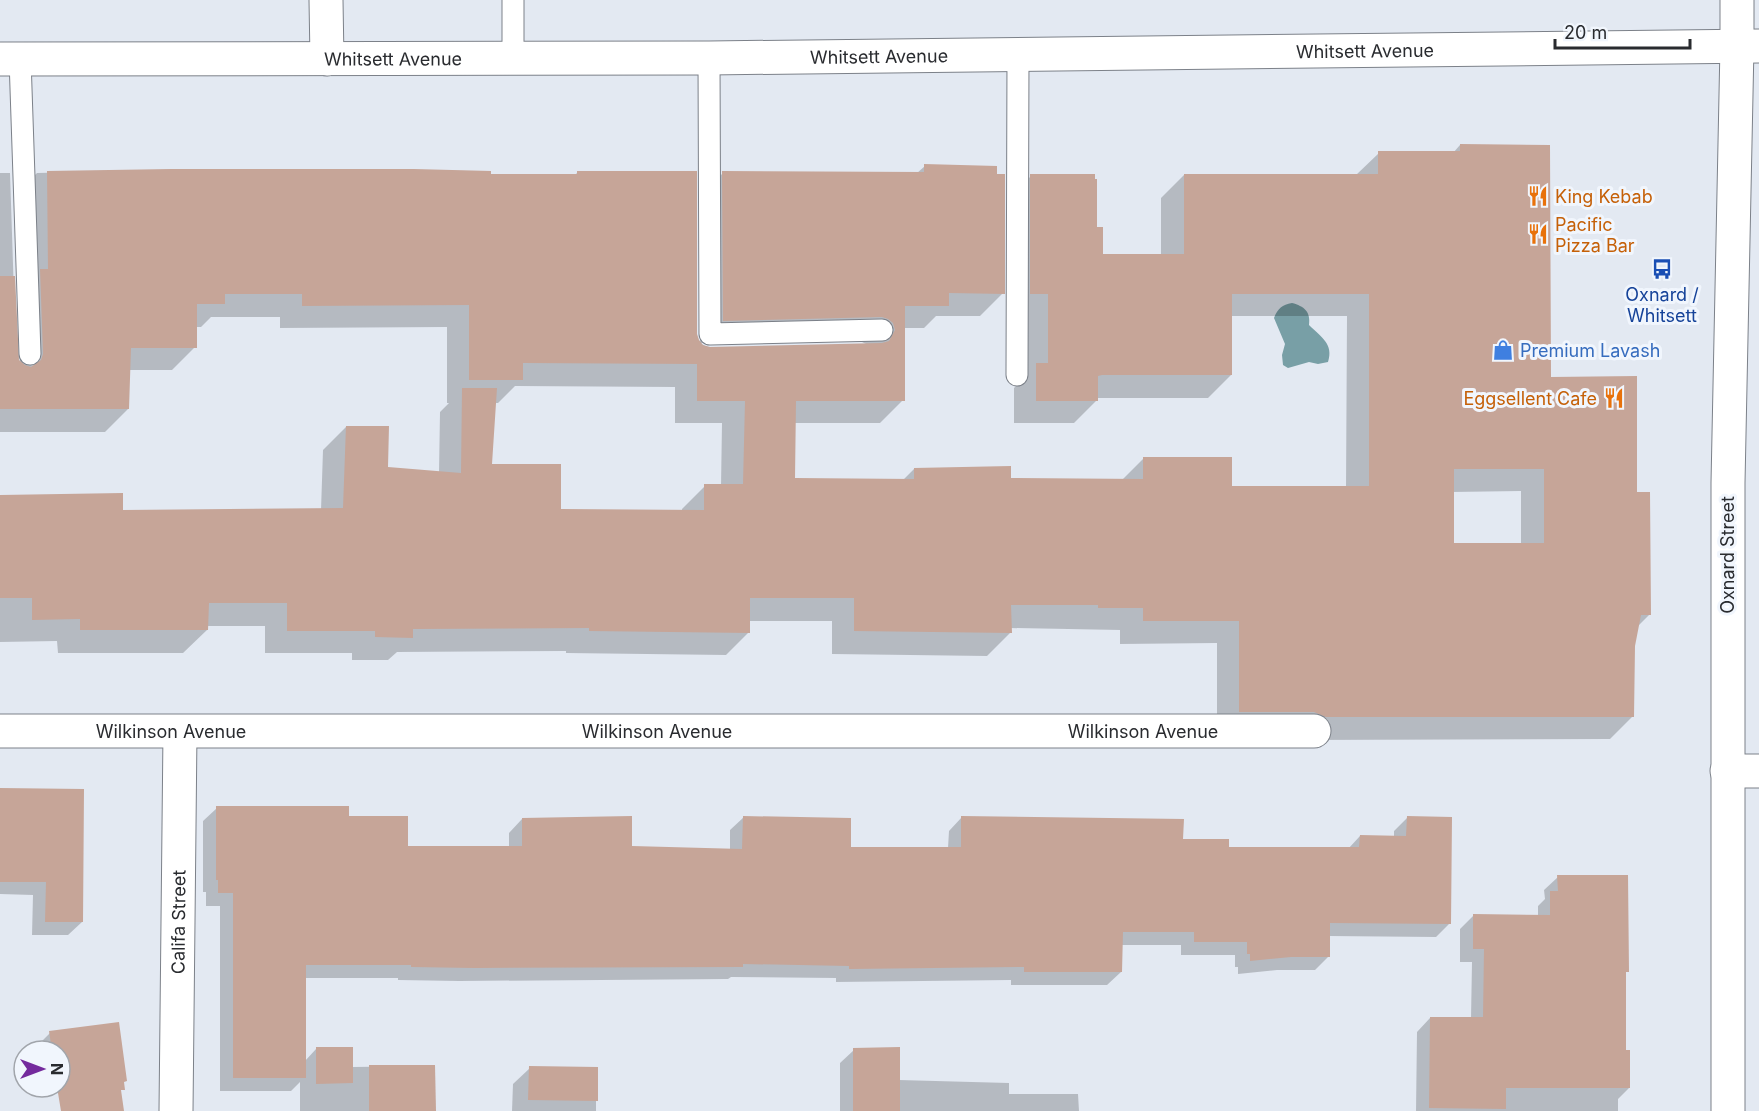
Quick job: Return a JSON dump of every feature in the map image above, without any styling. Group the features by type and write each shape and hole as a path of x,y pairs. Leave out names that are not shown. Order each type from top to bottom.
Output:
{"main road":[{"path":"326,0 327,59"},
{"name":"Oxnard Street","path":"1728,1111 1728,483 1748,46 1737,0"},
{"name":"Whitsett Avenue","path":"10,59 1018,56 1748,46"},
{"name":"Wilkinson Avenue","path":"0,731 1314,731"},
{"name":"Califa Street","path":"176,1111 180,732"},
{"path":"1727,771 1759,771"}],"lane":[{"path":"513,0 513,59"},
{"path":"1017,375 1018,56"},
{"path":"709,58 710,334 882,330"},
{"path":"10,59 30,354"}],"water":[{"path":"1292,303 1306,310 1309,325 1325,341 1329,350 1328,362 1318,364 1309,362 1288,368 1283,365 1282,355 1285,344 1274,318 1281,308"}],"building":[{"path":"1460,144 1550,145 1551,377 1637,376 1637,492 1650,492 1651,615 1641,615 1635,646 1634,717 1326,717 1314,712 1239,712 1239,621 1143,621 1143,608 1098,608 1098,605 1011,605 1012,633 854,631 854,598 750,598 750,633 589,631 589,628 413,629 413,638 375,637 375,631 287,631 287,603 209,603 208,630 80,630 80,619 32,620 32,598 0,598 0,495 123,493 123,510 343,508 346,426 389,426 388,467 461,473 462,388 497,388 492,464 561,464 561,509 704,510 704,484 743,484 745,401 697,401 697,364 523,363 523,380 469,380 469,305 302,306 302,294 225,294 225,304 197,304 197,348 131,348 129,409 0,409 0,276 15,276 19,360 31,367 41,360 43,354 40,269 48,269 47,171 414,169 491,171 491,174 577,174 577,171 697,171 697,334 703,345 710,347 882,343 889,341 895,330 893,323 882,317 723,321 722,171 924,172 924,164 997,166 997,174 1005,174 1005,294 949,293 949,306 905,306 905,401 796,401 795,478 914,479 914,468 1011,466 1011,478 1143,479 1143,457 1232,457 1232,486 1369,486 1369,294 1232,294 1232,375 1102,375 1098,376 1098,401 1036,401 1036,363 1048,363 1048,294 1030,294 1030,174 1095,174 1095,179 1097,179 1097,227 1103,227 1103,254 1184,254 1184,174 1378,174 1378,151 1460,151","holes":["1454,469 1544,469 1544,543 1454,543"]},
{"path":"0,788 84,789 83,922 45,922 46,882 0,882"},
{"path":"216,806 349,806 349,816 408,816 408,846 522,846 522,818 632,816 632,846 742,849 743,816 851,818 851,847 961,847 961,816 1184,819 1183,839 1229,839 1229,847 1359,847 1360,835 1406,836 1407,816 1452,817 1451,924 1330,923 1330,957 1291,957 1250,961 1250,954 1247,954 1247,942 1194,942 1194,932 1123,932 1122,972 1024,972 1024,967 849,969 849,966 743,964 743,967 474,968 411,967 411,965 306,965 306,1078 233,1078 233,893 218,893"},
{"path":"1557,875 1628,875 1629,972 1626,972 1626,1050 1630,1050 1630,1088 1506,1088 1506,1109 1429,1108 1430,1017 1483,1017 1484,949 1473,949 1473,914 1550,915 1550,891 1558,891"},
{"path":"119,1022 127,1081 124,1082 125,1090 121,1090 124,1111 61,1111 59,1099 72,1099 72,1039 50,1039 49,1031"},
{"path":"316,1047 353,1047 353,1083 316,1084"},
{"path":"900,1047 900,1111 853,1111 853,1048"},
{"path":"369,1065 435,1065 436,1111 369,1111"},
{"path":"529,1066 598,1067 598,1101 528,1100"}],"place":[{"name":"King Kebab","path":"1538,196"},
{"name":"Pacific Pizza Bar","path":"1538,234"},
{"name":"Oxnard / Whitsett","path":"1662,269"},
{"name":"Premium Lavash","path":"1503,350"},
{"name":"Eggsellent Cafe","path":"1614,398"}]}
